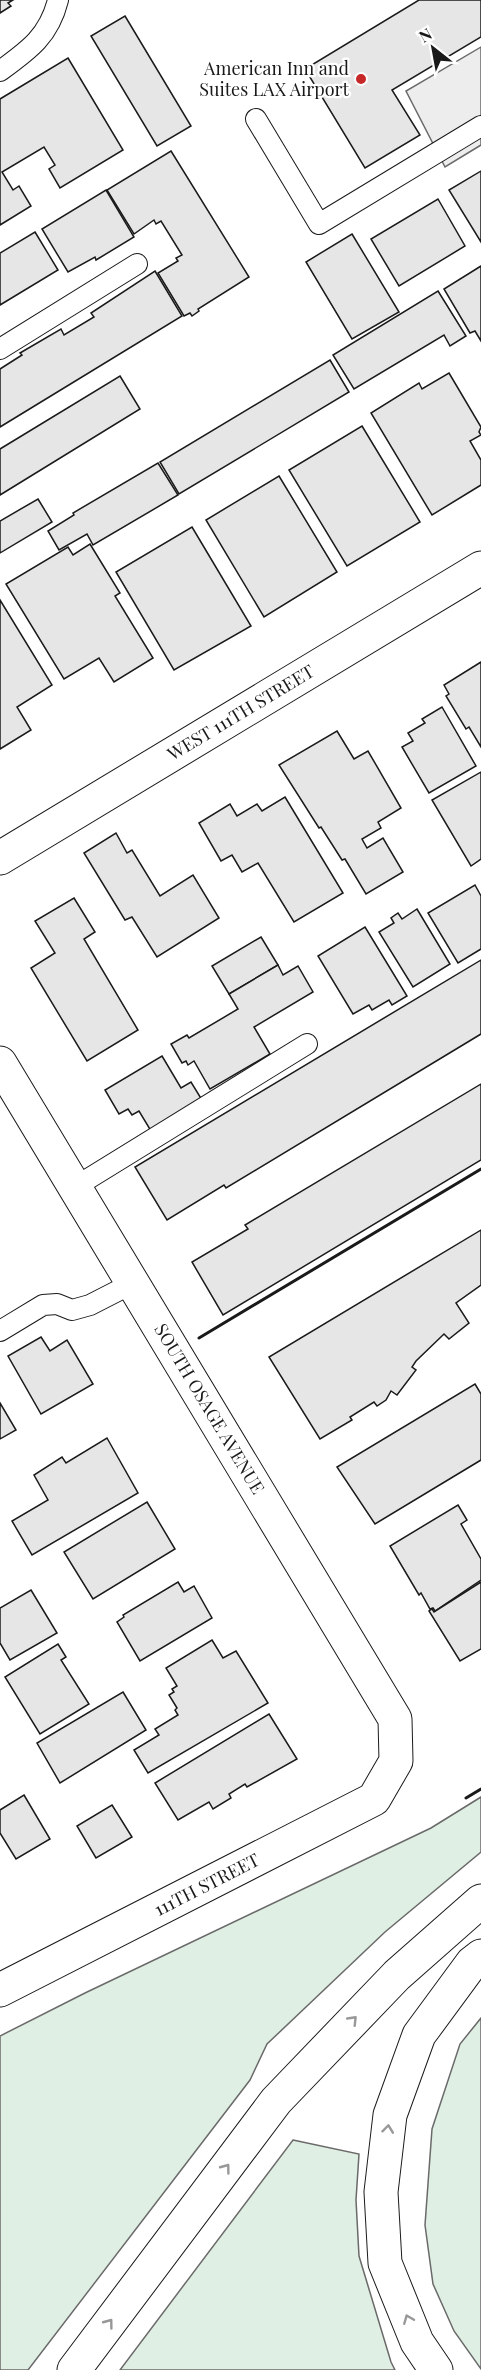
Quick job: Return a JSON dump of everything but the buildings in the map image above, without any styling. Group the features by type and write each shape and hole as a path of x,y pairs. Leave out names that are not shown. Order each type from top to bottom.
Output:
{"main road":[{"name":"WEST 111TH STREET","path":"0,858 481,568"},
{"name":"SOUTH OSAGE AVENUE","path":"0,1063 395,1719 396,1761"},
{"name":"111TH STREET","path":"0,1990 374,1799 396,1761"},
{"path":"74,2370 276,2101 397,1975 481,1901"},
{"path":"436,2370 417,2342 385,2263 381,2192 390,2115 419,2035 472,1963 481,1956"}],"lane":[{"path":"0,71 33,47 53,18 58,0"},
{"path":"256,119 320,224 481,126"},
{"path":"0,349 137,264"},
{"path":"75,1187 307,1044"},
{"path":"0,1331 43,1305 57,1304 72,1310 90,1305 133,1283"}],"green space":[{"path":"481,1797 481,1852 385,1932 267,2044 250,2080 28,2370 0,2370 0,2036 431,1828"},
{"path":"481,2018 481,2369 454,2331 433,2284 425,2225 432,2129 460,2044"},
{"path":"293,2140 359,2154 356,2200 359,2256 395,2370 120,2370"}],"shaded area":[{"path":"481,47 481,145 445,167 406,91"}],"wall":[{"path":"199,1338 481,1169"},
{"path":"466,1798 481,1789"}],"place":[{"name":"American Inn and Suites LAX Airport","path":"361,79"}]}
